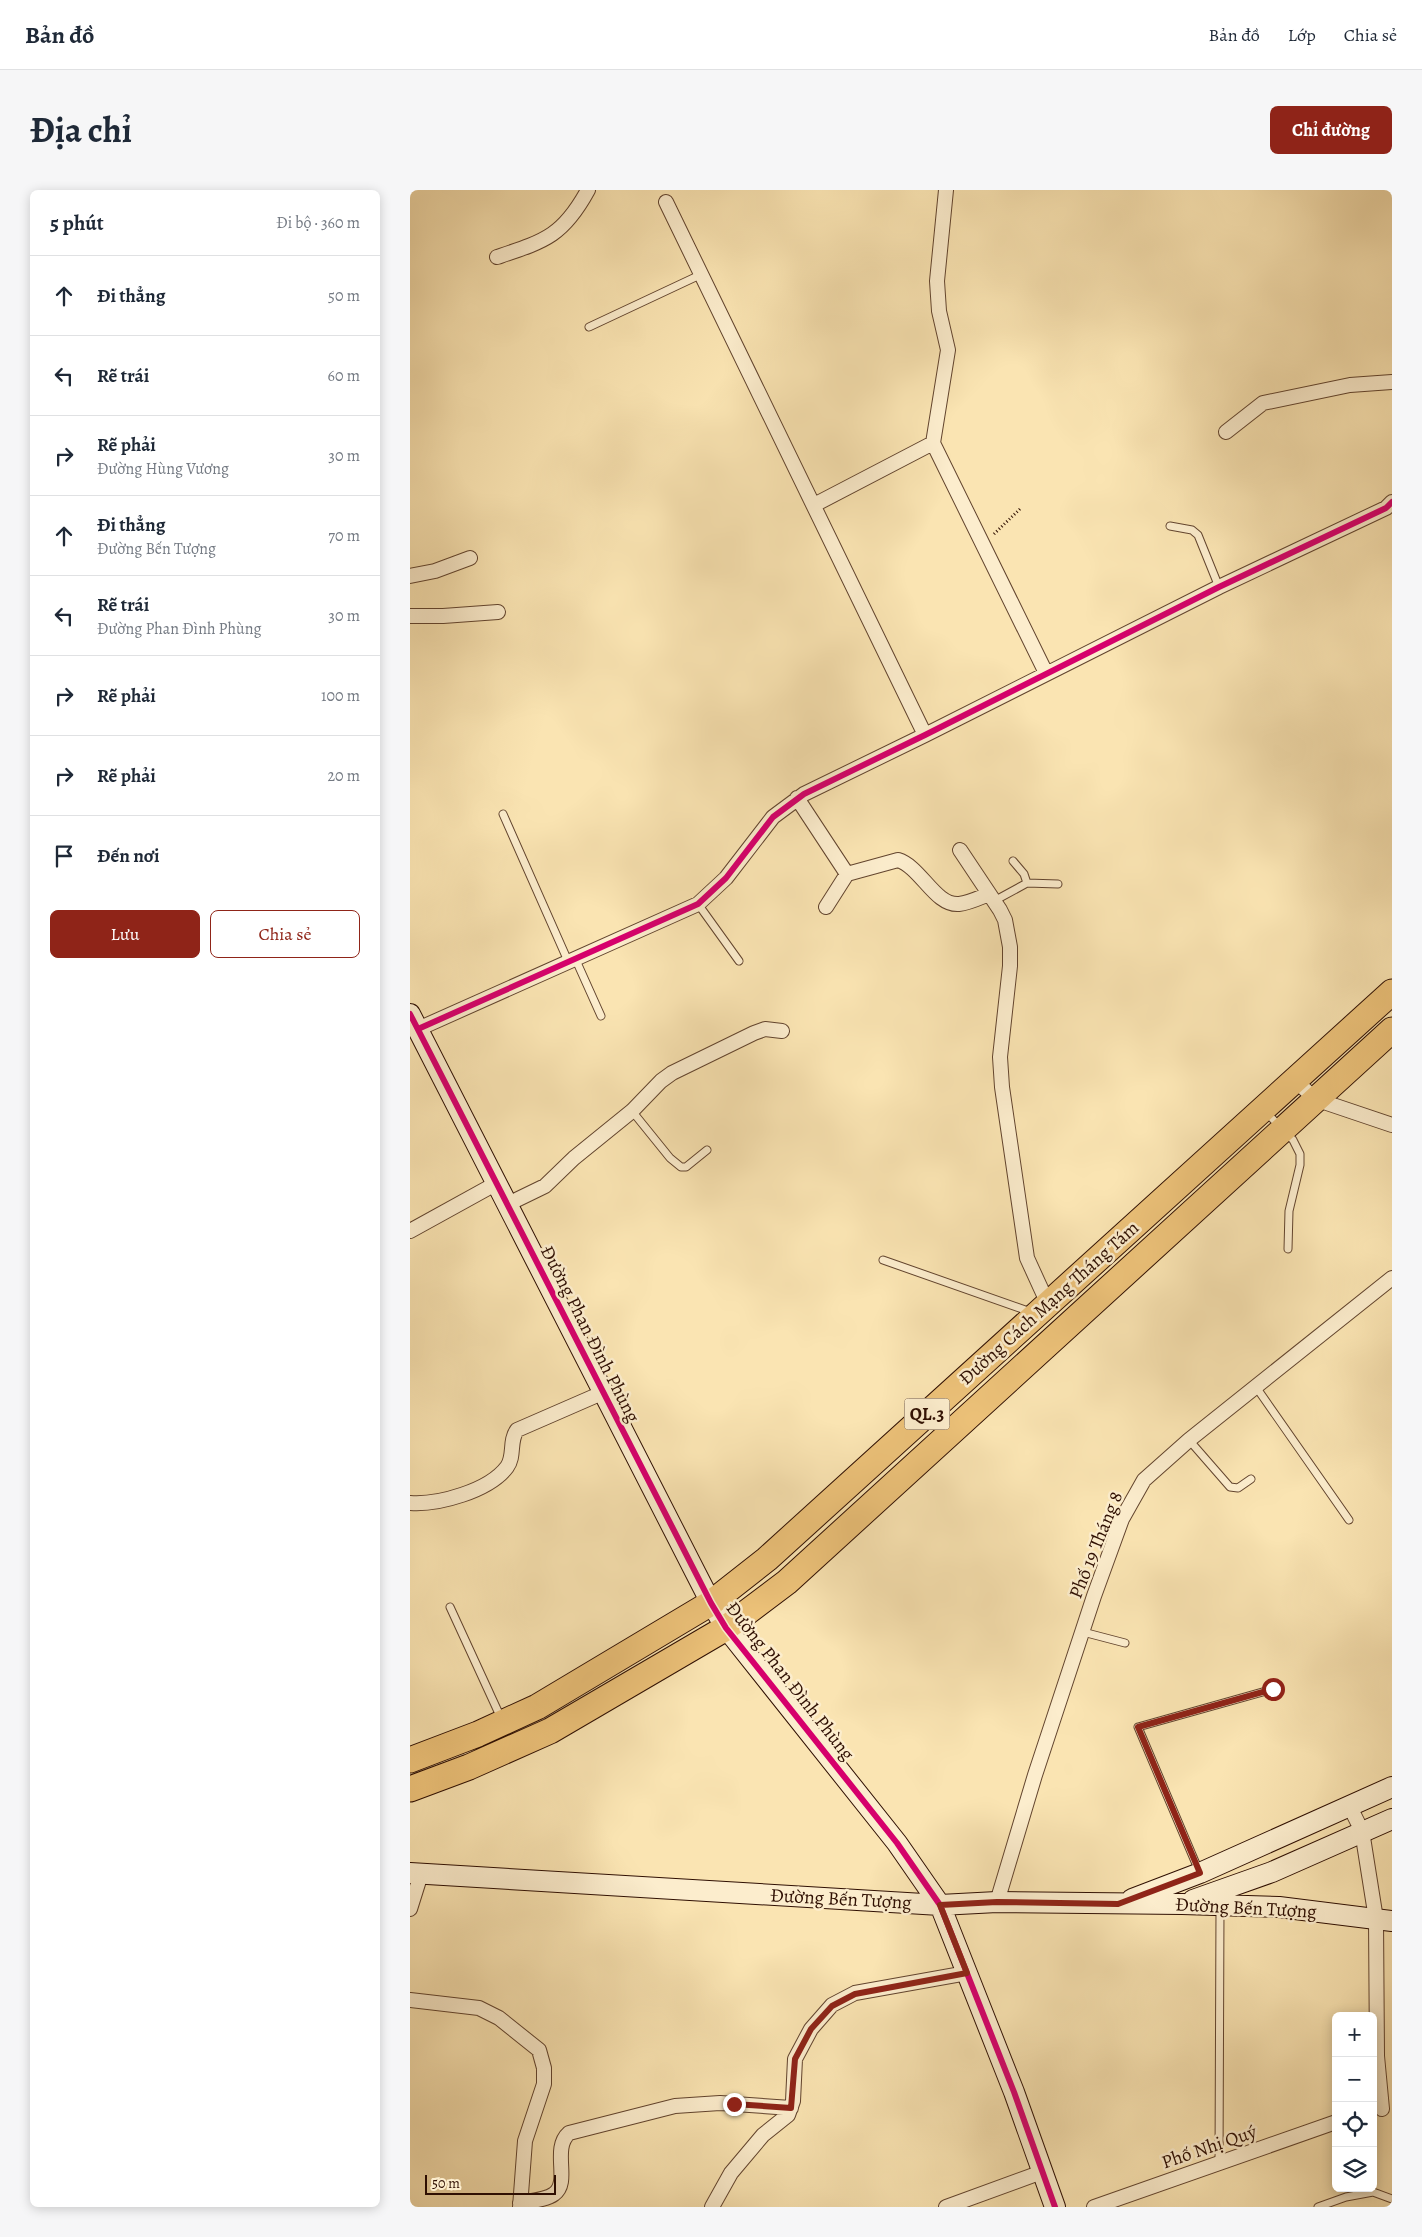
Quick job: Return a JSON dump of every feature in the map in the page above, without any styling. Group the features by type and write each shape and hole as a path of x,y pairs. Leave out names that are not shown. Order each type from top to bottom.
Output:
{"highway":[{"name":"Đường Cách Mạng Tháng Tám","path":"410,1760 537,1707 711,1603 768,1559 1262,1108 1392,992"},
{"name":"Đường Cách Mạng Tháng Tám","path":"410,1789 550,1731 726,1628 787,1582 1392,1030"}],"street":[{"path":"497,257 537,244 555,234 572,218 588,190"},
{"path":"946,190 938,281 940,311 948,350 933,443 1046,674"},
{"path":"666,202 926,735"},
{"path":"1226,432 1263,403 1350,386 1392,382"},
{"path":"814,505 933,443"},
{"path":"414,1021 571,959 698,904 726,878 772,817 797,798 1219,587 1386,508 1392,502"},
{"path":"410,576 435,571 470,558"},
{"path":"410,616 498,612"},
{"path":"797,798 847,874"},
{"path":"960,850 1005,920 1010,947 1000,1057 1012,1160 1027,1258 1042,1309"},
{"path":"826,907 847,874 898,860 904,862 916,872 947,903 960,904 991,898"},
{"name":"Đường Phan Đình Phùng","path":"414,1021 711,1603 726,1628 897,1843 940,1905 1014,2092 1055,2207"},
{"path":"508,1204 545,1186 574,1158 632,1111 661,1081 672,1073 754,1033 765,1030 782,1031"},
{"path":"1295,1080 1315,1099 1392,1124"},
{"path":"410,1231 497,1182"},
{"name":"Phố 19 Tháng 8","path":"997,1902 1035,1775 1084,1632 1094,1596 1122,1519 1144,1480 1189,1440 1392,1278"},
{"path":"410,1504 440,1501 465,1494 495,1478 506,1468 510,1460 513,1439 517,1430 602,1392"},
{"path":"1118,1904 1200,1873 1392,1787"},
{"path":"1349,1805 1362,1831 1384,1920 1377,2056 1382,2110"},
{"path":"1182,1904 1272,1872 1392,1819"},
{"path":"410,1909 416,1873"},
{"name":"Đường Bến Tượng","path":"416,1873 940,1905 997,1902 1279,1907 1384,1920"},
{"path":"712,2207 730,2173 763,2135 788,2115 791,2108 795,2059 811,2029 832,2006 855,1994 967,1973"},
{"path":"410,2000 479,2008 499,2018 539,2050 544,2068 544,2084 525,2141 520,2205 552,2196 556,2192 560,2184 560,2147 564,2137 569,2133 675,2106 720,2103 791,2108"},
{"name":"Phố Nhị Quý","path":"1094,2207 1332,2123"},
{"path":"946,2207 1042,2172"}],"lane":[{"path":"590,327 702,274"},
{"path":"1170,526 1192,530 1198,535 1219,587"},
{"path":"503,814 571,959 601,1016"},
{"path":"1013,861 1024,874 1028,883"},
{"path":"991,898 1028,883 1058,884"},
{"path":"698,904 739,961"},
{"path":"1262,1108 1293,1140 1300,1154 1300,1165 1289,1211 1288,1249"},
{"path":"632,1111 670,1158 681,1167 686,1167 707,1150"},
{"path":"883,1260 1042,1309"},
{"path":"1256,1387 1349,1520"},
{"path":"1189,1440 1230,1487 1238,1488 1251,1479"},
{"path":"450,1607 503,1722"},
{"path":"1084,1632 1125,1643"},
{"path":"1200,1873 1138,1727 1273,1689"},
{"path":"1219,2163 1220,1905"},
{"path":"1318,2207 1346,2197 1373,2192 1392,2199"}],"path":[{"path":"983,545 1021,508"}],"cycle path":[{"path":"418,1029 698,904 726,878 773,817 804,794 1219,587 1386,508 1392,502"},
{"path":"410,1014 711,1603 726,1628 897,1843 940,1905 1014,2092 1055,2207"}],"route":[{"path":"734,2104 791,2108 795,2059 811,2029 832,2006 855,1994 967,1973 940,1905 997,1902 1118,1904 1200,1873 1138,1727 1273,1689"}]}
